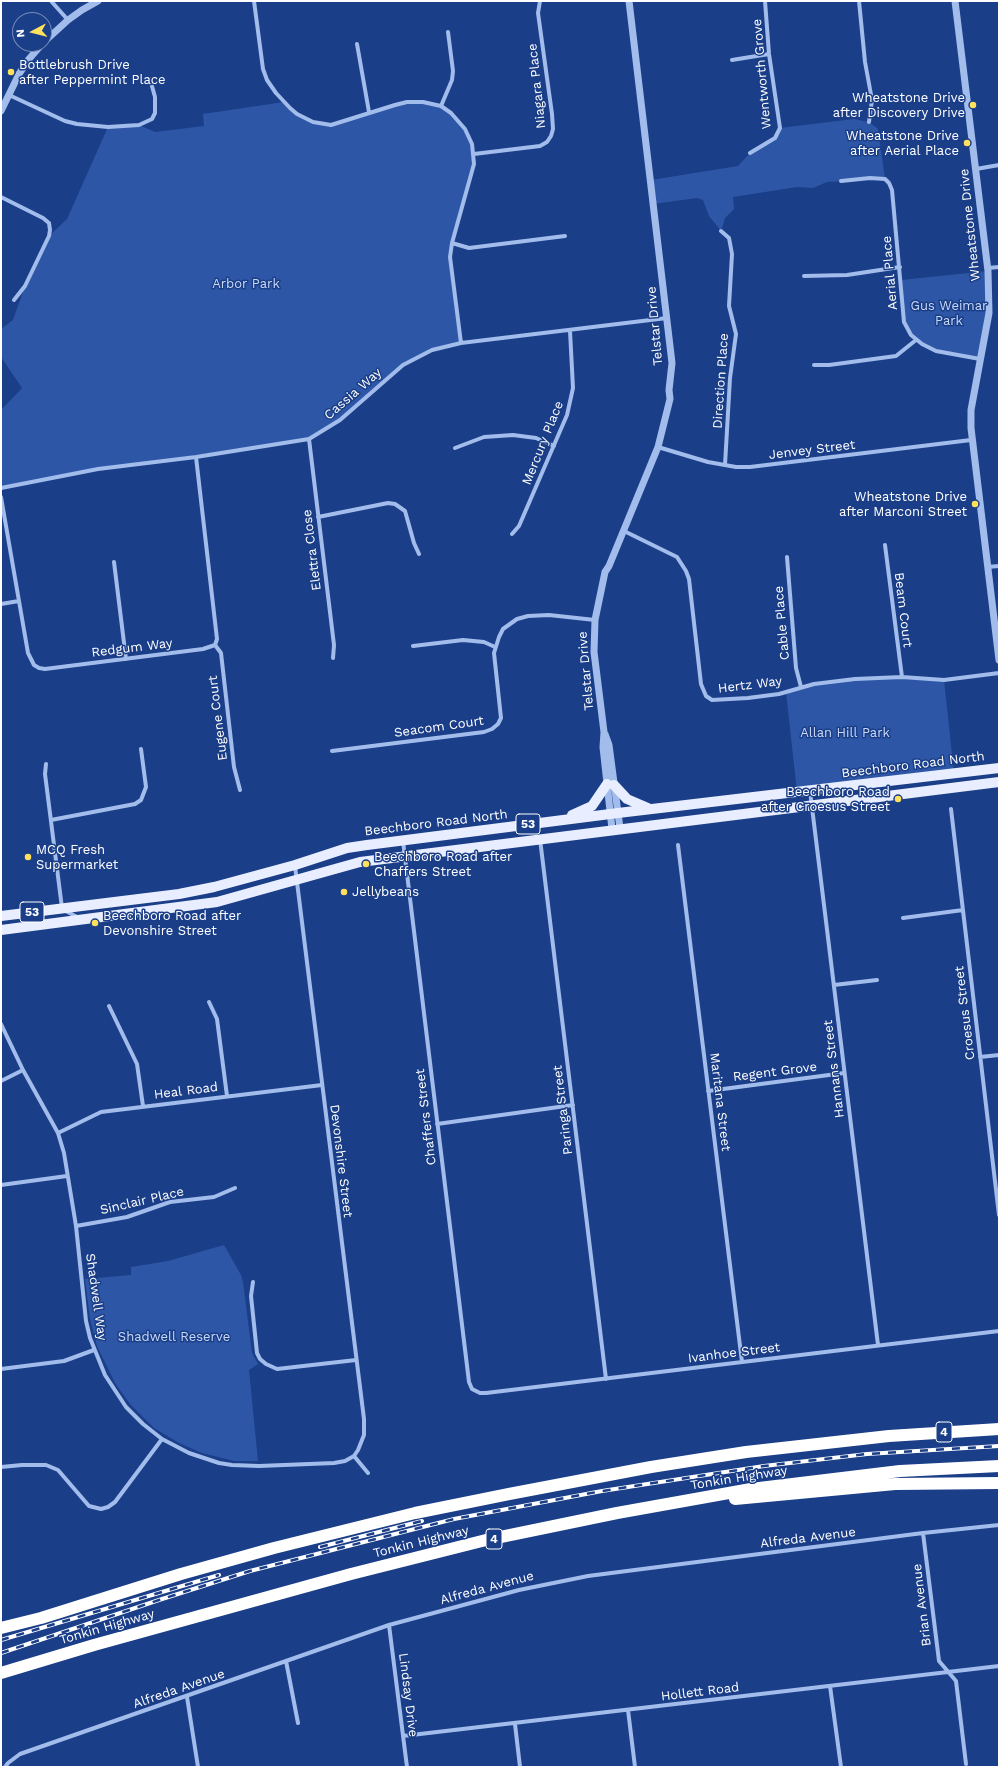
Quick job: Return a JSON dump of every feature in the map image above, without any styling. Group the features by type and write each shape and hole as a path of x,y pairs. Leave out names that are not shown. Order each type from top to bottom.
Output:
{"highway":[{"path":"889,1436 999,1421"},
{"name":"Tonkin Highway","path":"1,1628 41,1618 181,1574 274,1548 462,1503 604,1475 699,1459 786,1447 889,1436 999,1429"},
{"name":"Tonkin Highway","path":"1,1673 94,1645 351,1574 486,1540 751,1489 900,1471 999,1466"},
{"path":"649,1508 895,1484 999,1483"}],"main road":[{"name":"Beechboro Road North","path":"1,916 59,913 214,887 295,865 347,848 614,813 999,768"},
{"name":"Beechboro Road North","path":"1,930 217,902 360,862 404,855 999,782"},
{"path":"555,821 592,806 610,785 627,799 651,809"}],"street":[{"path":"51,1 68,20"},
{"path":"52,35 68,20 98,1"},
{"path":"254,1 263,69 271,86 290,108 313,122 331,125 369,112 407,102 423,102 441,106 460,121 469,137 474,154 474,164 452,243 450,258 461,343"},
{"name":"Niagara Place","path":"474,154 540,146 547,142 551,136 553,129 552,114 538,13 540,1"},
{"name":"Telstar Drive","path":"616,829 603,747 604,732 594,652 595,620 605,572 624,531 658,447 670,399 669,390 672,363 629,1"},
{"name":"Wentworth Grove","path":"750,153 775,138 780,128 769,54 765,1"},
{"path":"859,1 865,62 872,100 869,122"},
{"name":"Wheatstone Drive","path":"956,1 988,268 989,313 971,410 971,440 999,660"},
{"path":"441,106 452,80 453,71 448,32"},
{"path":"357,44 369,112"},
{"path":"1,111 29,59 35,52"},
{"path":"732,60 769,54"},
{"path":"9,95 65,121 77,124 108,127 139,125 152,119 155,113 155,97 150,79"},
{"path":"976,169 999,165"},
{"name":"Aerial Place","path":"841,181 870,178 885,179 890,183 900,267 904,322 911,335 922,344 936,351 980,358"},
{"path":"1,197 43,218 49,223 50,230 49,236 25,286 14,300"},
{"name":"Direction Place","path":"721,231 729,238 732,254 730,306 736,334 730,378 725,466"},
{"path":"452,243 469,248 565,236"},
{"path":"804,276 847,275 900,267"},
{"path":"988,268 999,267"},
{"name":"Cassia Way","path":"1,488 98,469 196,457 309,439 340,420 403,365 432,350 461,343 570,331 667,318"},
{"name":"Mercury Place","path":"512,534 519,526 567,415 573,388 570,331"},
{"path":"814,365 829,365 896,356 916,340"},
{"path":"455,448 480,438 512,435 536,438 554,446"},
{"name":"Elettra Close","path":"309,439 334,646 333,658"},
{"name":"Jenvey Street","path":"658,447 725,466 762,466 971,440"},
{"path":"196,457 216,631 215,645"},
{"name":"Redgum Way","path":"1,497 30,659 34,665 39,668 67,667 203,649 215,645"},
{"path":"318,517 388,503 394,504 405,511 414,543 419,554"},
{"name":"Hertz Way","path":"624,531 677,557 686,570 689,579 701,684 706,696 712,700 748,698 779,694 801,687 855,679 902,677 944,680 999,673"},
{"name":"Beam Court","path":"885,545 902,677"},
{"name":"Cable Place","path":"787,557 796,668 801,687"},
{"path":"114,562 126,659"},
{"path":"987,567 999,566"},
{"path":"1,604 19,601"},
{"name":"Seacom Court","path":"332,751 484,732 492,729 498,724 501,718 494,653 503,629 517,619 528,616 549,615 595,620"},
{"path":"413,646 463,640 484,642 495,647"},
{"name":"Eugene Court","path":"215,645 221,653 234,767 240,790"},
{"path":"51,820 134,804 141,800 146,786 141,749"},
{"path":"46,764 45,774 51,820 59,913 47,925"},
{"name":"Hannans Street","path":"810,791 878,1345"},
{"name":"Croesus Street","path":"951,809 999,1215"},
{"name":"Paringa Street","path":"540,839 606,1378"},
{"name":"Chaffers Street","path":"402,841 469,1382 472,1389"},
{"name":"Maritana Street","path":"678,845 742,1362"},
{"name":"Devonshire Street","path":"295,865 364,1427 362,1442 354,1456"},
{"path":"903,918 963,910"},
{"path":"59,913 70,914 87,920"},
{"path":"834,985 877,980"},
{"path":"209,1002 217,1019 227,1096"},
{"path":"109,1006 137,1064 143,1106"},
{"name":"Shadwell Way","path":"1,1024 23,1070 58,1133 64,1154 76,1226 86,1322 94,1350 105,1375 119,1398 134,1415 162,1439 200,1457 232,1465 259,1466 334,1463 345,1461 354,1456"},
{"path":"980,1057 999,1055"},
{"path":"1,1081 23,1070"},
{"name":"Regent Grove","path":"708,1091 844,1073"},
{"name":"Heal Road","path":"58,1133 101,1112 322,1085"},
{"path":"437,1124 573,1105"},
{"path":"1,1184 67,1176"},
{"name":"Sinclair Place","path":"76,1226 127,1217 170,1202 214,1197 236,1188"},
{"path":"253,1282 251,1296 257,1353 260,1359 266,1364 277,1369 356,1360"},
{"name":"Ivanhoe Street","path":"472,1389 480,1393 486,1393 999,1331"},
{"path":"1,1369 64,1361 94,1350"},
{"path":"1,1467 46,1465 58,1470 89,1506 101,1509 108,1508 115,1502 162,1439"},
{"path":"354,1456 368,1473"},
{"name":"Alfreda Avenue","path":"5,1767 8,1762 20,1754 187,1697 389,1625 487,1598 549,1583 588,1576 923,1533 999,1525"},
{"name":"Brian Avenue","path":"923,1533 939,1661 956,1681 966,1764"},
{"name":"Lindsay Drive","path":"389,1625 407,1767"},
{"path":"286,1662 298,1723"},
{"name":"Hollett Road","path":"403,1736 999,1666"},
{"path":"830,1686 841,1767"},
{"path":"187,1697 198,1767"},
{"path":"628,1710 635,1767"},
{"path":"515,1724 520,1767"}],"green space":[{"name":"Arbor Park","path":"284,102 304,118 331,125 407,102 434,103 451,113 469,137 474,164 450,257 461,343 432,350 412,359 340,420 309,439 98,469 1,488 1,410 22,388 1,357 1,329 13,320 25,286 49,236 67,219 108,127 139,125 155,132 204,126 203,114"},
{"path":"854,119 869,122 878,129 885,179 827,182 813,188 797,187 733,197 734,209 725,218 721,231 709,216 703,200 697,198 653,204 651,180 738,166 750,153 775,138 780,128"},
{"name":"Gus Weimar Park","path":"988,271 990,302 980,359 936,351 911,335 904,322 901,280"},
{"name":"Allan Hill Park","path":"869,678 944,680 954,773 797,792 786,692 801,687"},
{"name":"Shadwell Reserve","path":"224,1245 241,1275 243,1282 252,1353 258,1364 249,1370 258,1461 234,1461 202,1453 179,1443 154,1428 130,1404 115,1383 97,1346 90,1319 85,1279 131,1275 131,1267 168,1261"}],"railway":[{"path":"1,1653 250,1571 454,1519 602,1491 764,1466 867,1454 999,1446"},
{"path":"320,1547 422,1521"},
{"path":"1,1640 219,1575"}],"place":[{"name":"Bottlebrush Drive after Peppermint Place","path":"11,72"},
{"name":"Wheatstone Drive after Discovery Drive","path":"973,105"},
{"name":"Wheatstone Drive after Aerial Place","path":"967,143"},
{"name":"Wheatstone Drive after Marconi Street","path":"975,504"},
{"name":"Beechboro Road after Croesus Street","path":"898,799"},
{"name":"MCQ Fresh Supermarket","path":"28,857"},
{"name":"Beechboro Road after Chaffers Street","path":"366,864"},
{"name":"Jellybeans","path":"344,892"},
{"name":"Beechboro Road after Devonshire Street","path":"95,923"}]}
